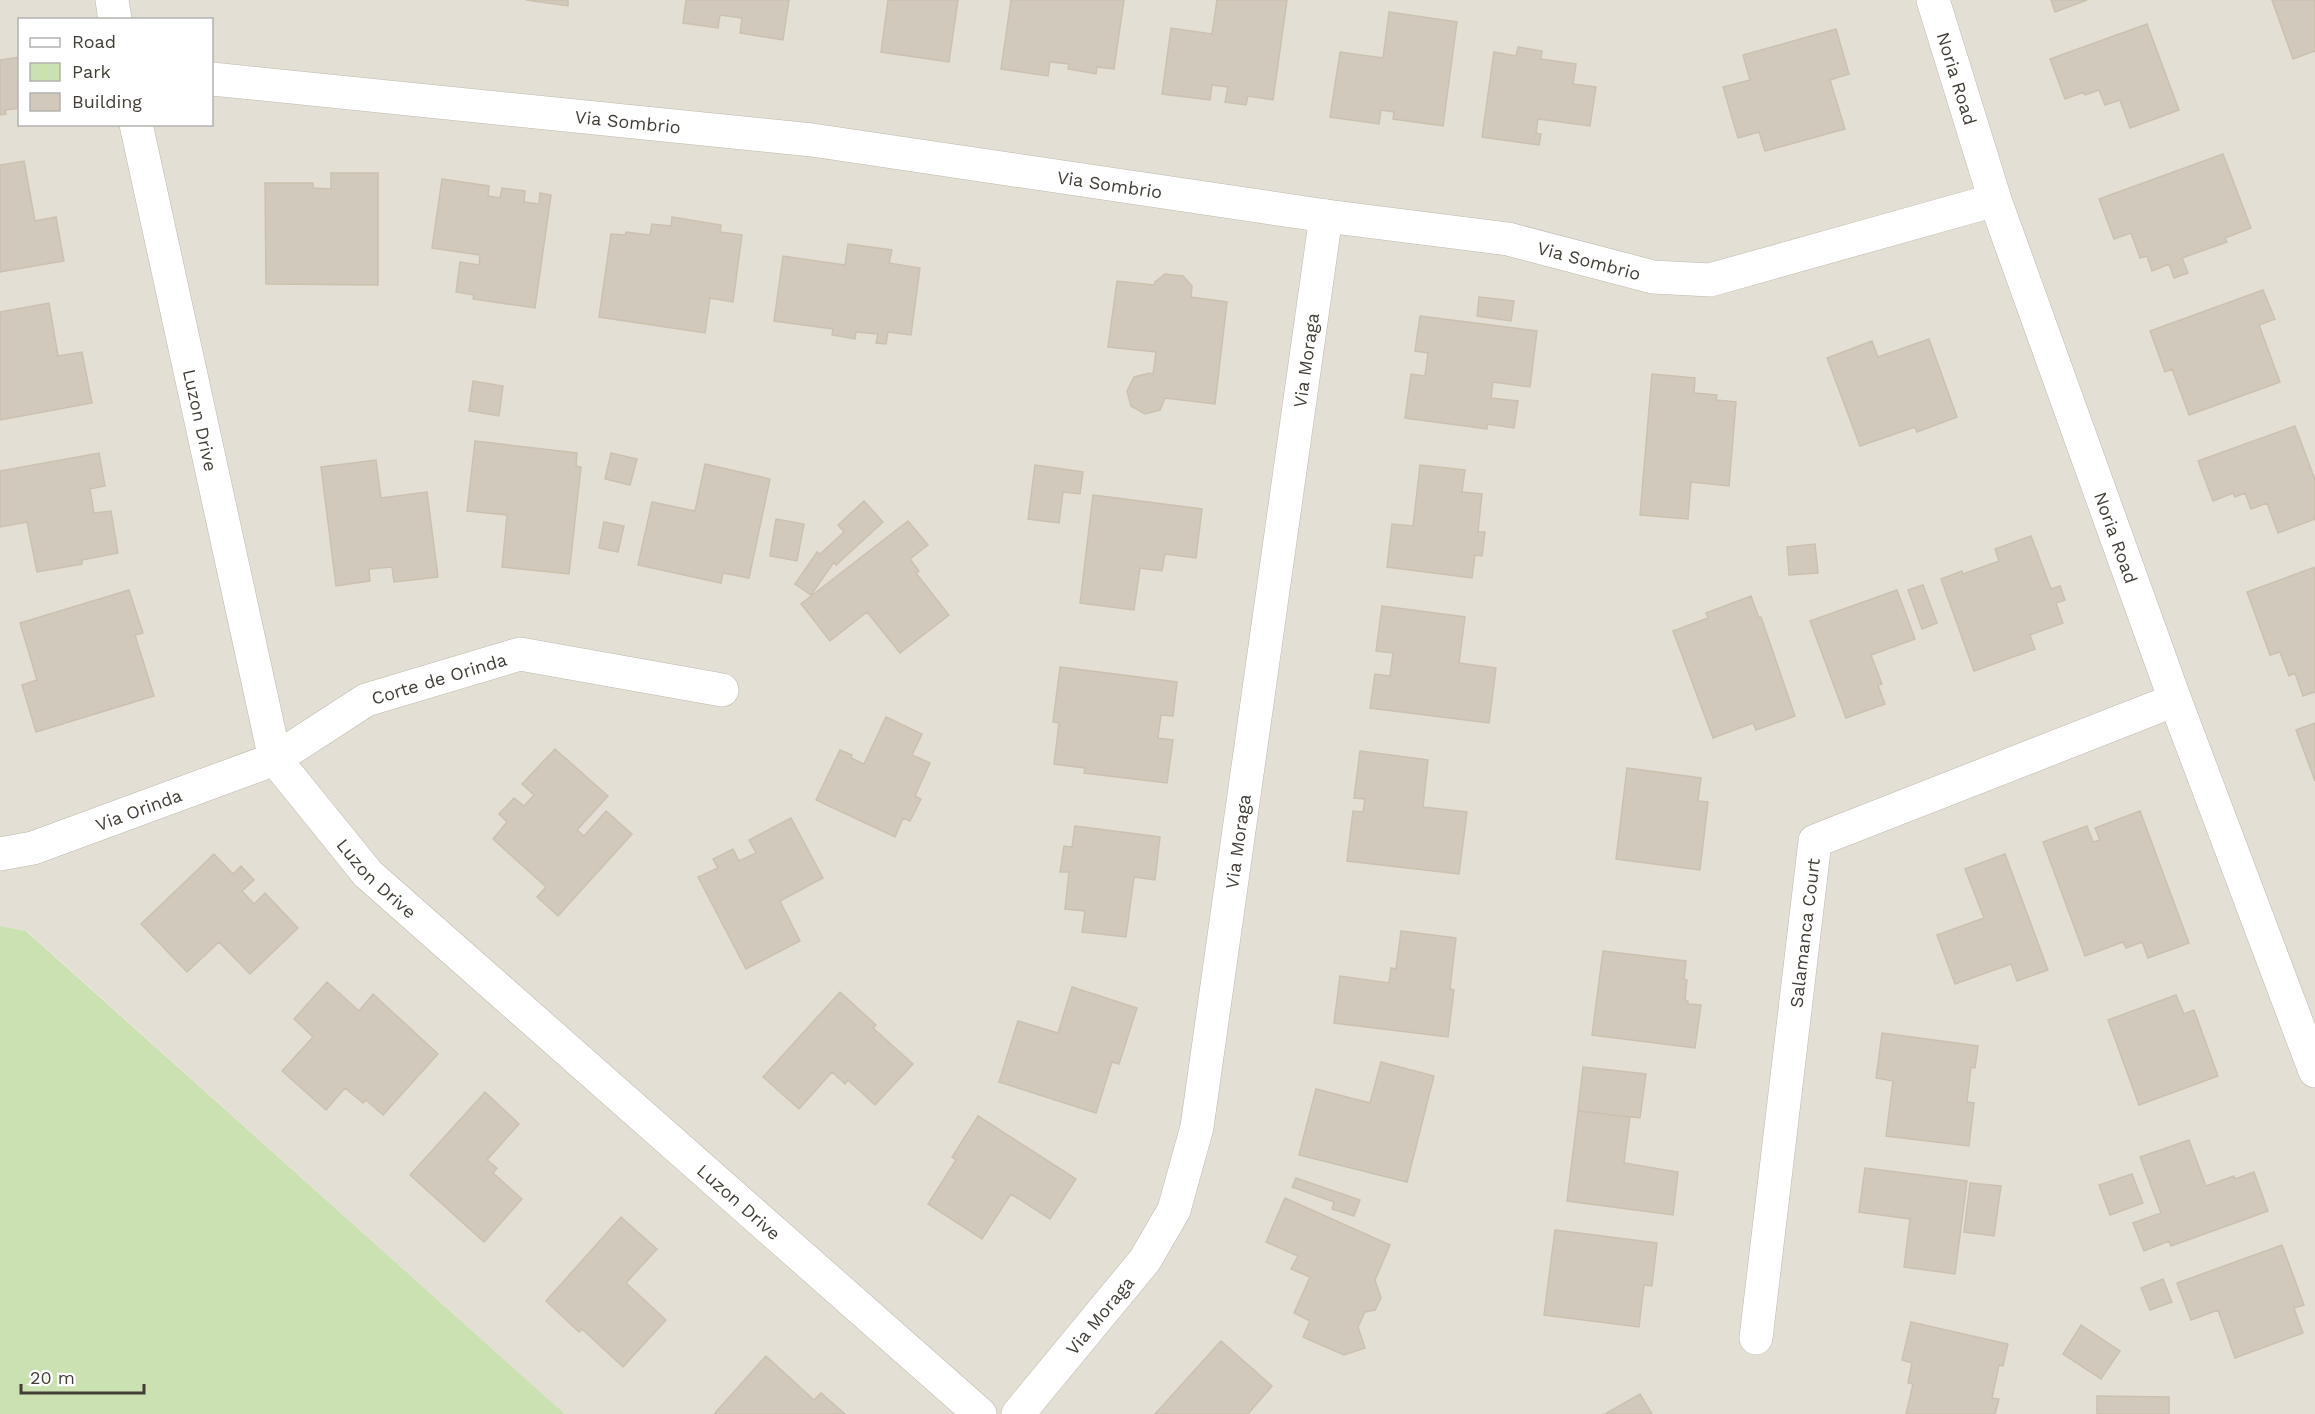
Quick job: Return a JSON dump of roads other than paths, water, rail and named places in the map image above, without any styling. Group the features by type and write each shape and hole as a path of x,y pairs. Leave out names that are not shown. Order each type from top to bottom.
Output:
{"street":[{"path":"112,0 115,18"},
{"name":"Noria Road","path":"1933,0 1995,200 2175,700 2315,1071"},
{"name":"Via Sombrio","path":"213,79 812,140 1326,216 1508,238 1653,277 1710,280 1995,200"},
{"name":"Luzon Drive","path":"136,126 275,759 368,874 981,1414"},
{"name":"Via Moraga","path":"1018,1414 1145,1260 1174,1210 1197,1127 1326,216"},
{"name":"Corte de Orinda","path":"275,759 366,700 520,654 723,690"},
{"name":"Salamanca Court","path":"1756,1338 1815,841 2175,700"},
{"name":"Via Orinda","path":"0,855 33,848 275,759"}]}
